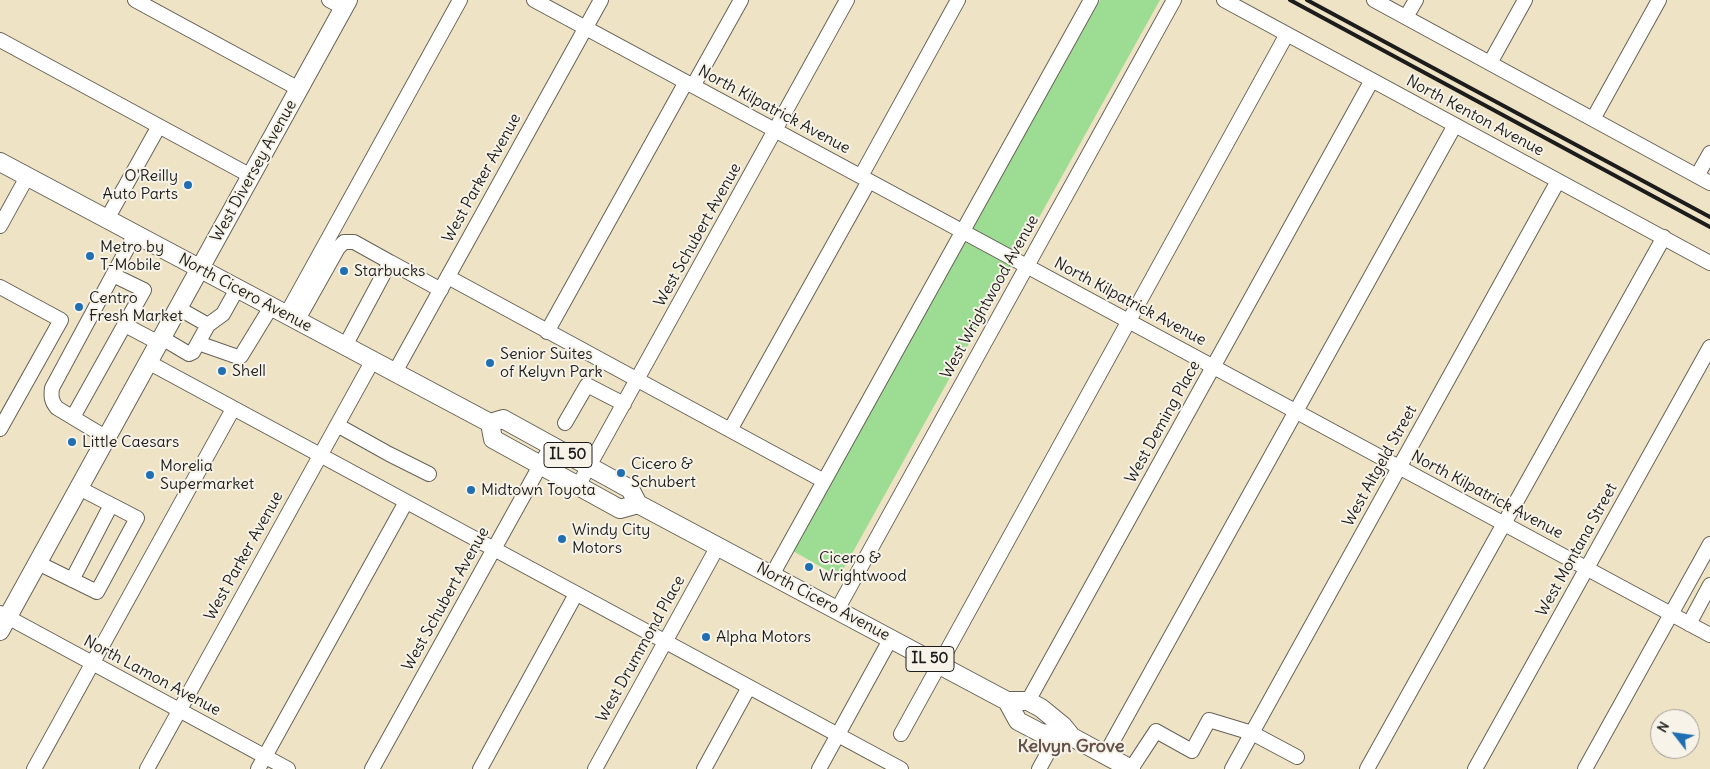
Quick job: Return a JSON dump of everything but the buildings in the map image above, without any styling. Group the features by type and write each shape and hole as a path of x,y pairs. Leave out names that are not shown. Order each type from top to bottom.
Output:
{"main road":[{"name":"West Diversey Avenue","path":"3,621 38,563 299,88 340,3"},
{"name":"North Cicero Avenue","path":"0,162 490,423 503,419 630,489 638,504 1007,701 1028,701 1041,708 1064,733 1131,769"},
{"name":"IL 50","path":"490,423 493,439 620,509 638,504"},
{"name":"North Cicero Avenue","path":"1007,701 1018,721 1041,733 1064,733"}],"street":[{"path":"135,0 299,88"},
{"path":"285,314 460,0"},
{"name":"North Kilpatrick Avenue","path":"534,0 1710,635"},
{"name":"West Parker Avenue","path":"395,372 601,0"},
{"path":"547,332 690,84 741,0"},
{"name":"West Schubert Avenue","path":"578,486 847,0"},
{"path":"730,430 958,0"},
{"path":"772,575 1091,0"},
{"name":"West Wrightwood Avenue","path":"837,610 1174,0"},
{"name":"North Kenton Avenue","path":"1224,0 1710,263"},
{"path":"1374,0 1710,183"},
{"path":"1406,18 1416,0"},
{"path":"1490,63 1525,0"},
{"path":"1593,119 1659,0"},
{"path":"901,734 1287,34"},
{"path":"0,40 251,176"},
{"name":"West Deming Place","path":"1028,701 1372,80"},
{"path":"1105,755 1455,125"},
{"path":"107,220 158,126"},
{"path":"1697,176 1710,153"},
{"path":"0,226 27,177"},
{"name":"West Altgeld Street","path":"1232,769 1558,181"},
{"path":"107,438 58,408 53,403 51,397 52,388 135,234"},
{"path":"1368,769 1664,238"},
{"path":"198,343 238,358 241,356 285,314 344,242 354,242 440,290"},
{"path":"345,346 390,262"},
{"path":"73,417 144,290 113,275"},
{"path":"448,277 824,481"},
{"path":"0,287 61,320 0,429"},
{"path":"125,325 188,354 193,352 208,325 223,314 237,289"},
{"path":"178,308 208,325"},
{"name":"West Montana Street","path":"1475,769 1710,349"},
{"name":"West Parker Avenue","path":"147,769 373,360"},
{"path":"148,362 902,769"},
{"path":"565,423 587,385 624,404"},
{"path":"34,769 233,408"},
{"path":"337,425 429,474"},
{"name":"West Schubert Avenue","path":"372,769 551,446"},
{"path":"38,563 97,592 138,518 79,488"},
{"path":"258,769 406,502"},
{"path":"72,580 111,505"},
{"path":"1585,769 1710,544"},
{"name":"West Drummond Place","path":"595,769 718,546"},
{"path":"1689,624 1710,585"},
{"path":"480,769 576,594"},
{"name":"North Lamon Avenue","path":"3,621 92,663 288,769"},
{"path":"819,769 891,638"},
{"path":"704,769 749,687"},
{"path":"1131,769 1156,732 1192,751 1209,720 1252,733 1297,757"},
{"path":"1039,769 1064,733"}],"green space":[{"path":"1100,0 1160,0 839,577 793,551"}],"railway":[{"path":"1290,0 1710,227"},
{"path":"1307,0 1710,217"}],"place":[{"name":"O'Reilly Auto Parts","path":"188,185"},
{"name":"Metro by T-Mobile","path":"90,256"},
{"name":"Starbucks","path":"344,271"},
{"name":"Centro Fresh Market","path":"79,307"},
{"name":"Senior Suites of Kelyvn Park","path":"490,363"},
{"name":"Shell","path":"222,371"},
{"name":"Little Caesars","path":"72,442"},
{"name":"Cicero & Schubert","path":"621,473"},
{"name":"Morelia Supermarket","path":"150,475"},
{"name":"Midtown Toyota","path":"471,490"},
{"name":"Windy City Motors","path":"562,539"},
{"name":"Cicero & Wrightwood","path":"809,567"},
{"name":"Alpha Motors","path":"706,637"}],"district":[{"name":"Kelvyn Grove","path":"1071,747"}]}
